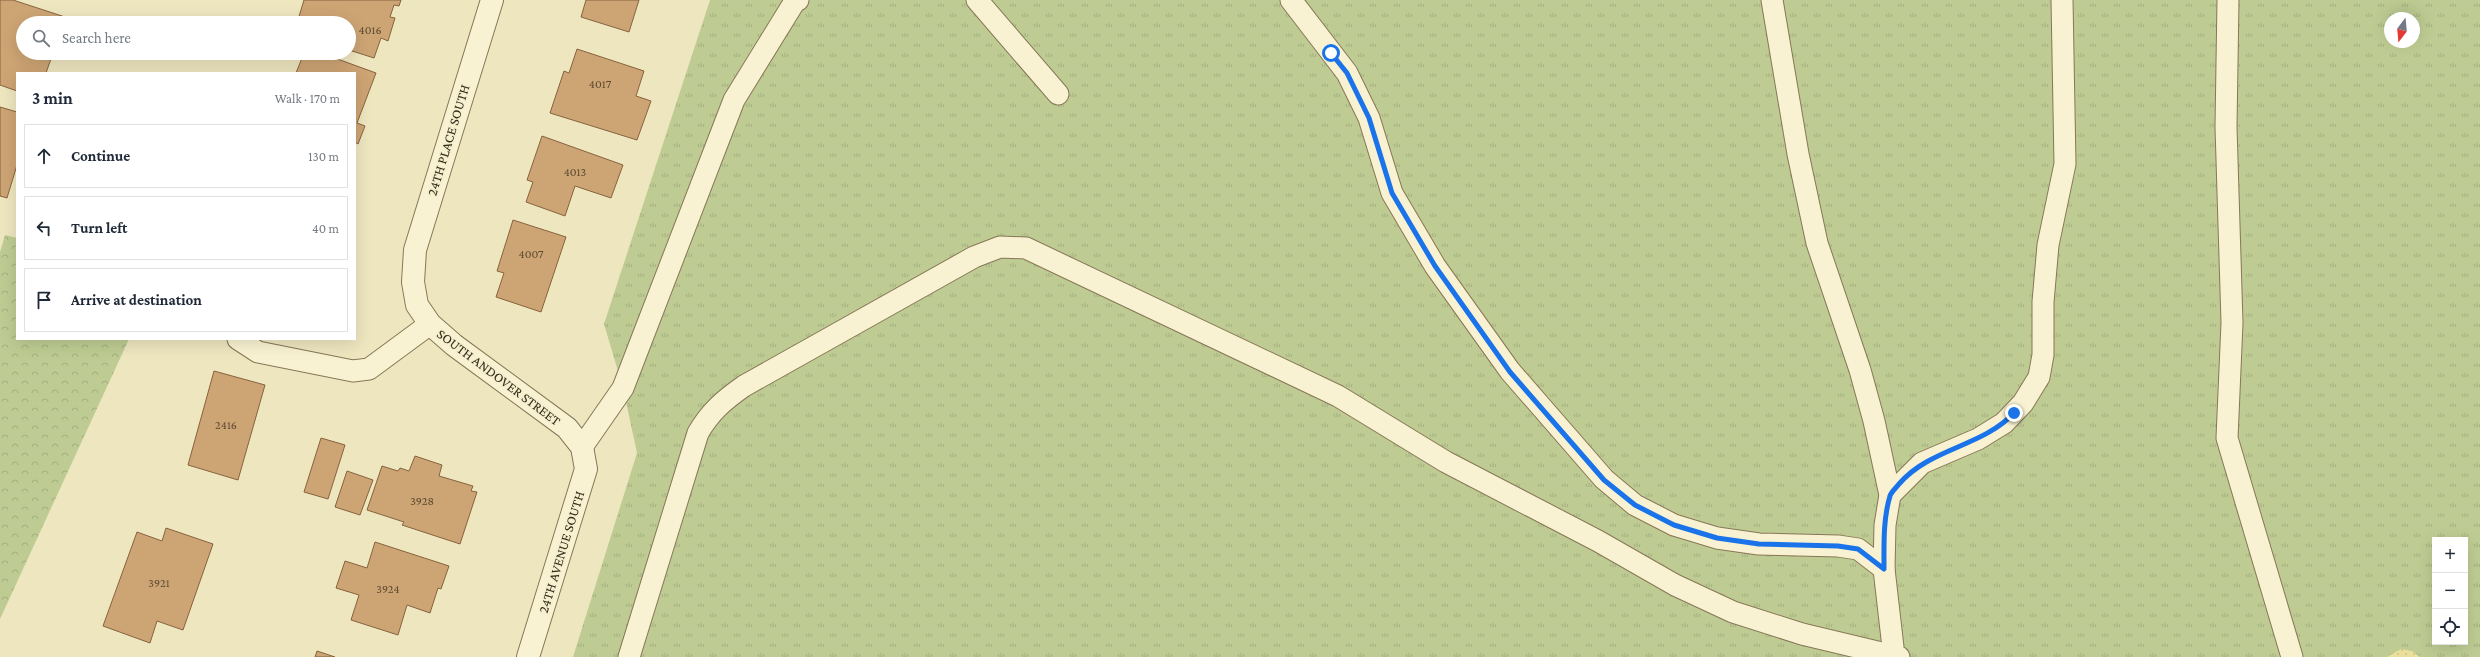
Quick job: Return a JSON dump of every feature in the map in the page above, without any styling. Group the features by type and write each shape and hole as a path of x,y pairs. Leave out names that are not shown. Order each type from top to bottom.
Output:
{"street":[{"name":"24TH PLACE SOUTH","path":"413,282 415,250 492,0"},
{"name":"SOUTH ANDOVER STREET","path":"413,282 417,305 430,324 454,345 567,428 582,447"},
{"name":"24TH AVENUE SOUTH","path":"528,657 586,469 582,447"}],"lane":[{"path":"582,447 623,388 734,100 795,1 798,0"},
{"path":"977,0 1058,94"},
{"path":"1291,0 1347,73 1369,118 1392,193 1435,266 1510,372 1604,480 1635,505 1674,525 1717,538 1752,543 1838,546 1858,549 1884,569"},
{"path":"629,657 698,433 707,418 721,402 744,386 974,257 1000,247 1026,248 1338,396 1446,462 1598,541 1675,584 1734,612 1802,634 1896,656 1884,569 1885,525 1890,495 1862,378 1817,243 1798,154 1772,0"},
{"path":"1890,495 1922,463 1978,439 2004,423 2023,402 2039,377 2043,355 2043,302 2048,245 2065,164 2062,0"},
{"path":"2228,0 2226,127 2232,323 2227,438 2292,657"},
{"path":"240,340 258,352 353,371 369,369 430,324"}],"green space":[{"path":"710,0 2480,0 2480,657 573,657 637,453 623,388 604,324"},
{"path":"5,235 16,238 16,340 129,340 0,619 0,252"}],"sand":[{"path":"2401,649 2412,651 2420,657 2387,657"}],"building":[{"path":"0,0 13,0 62,16 16,16 16,60 51,60 46,72 16,72 16,91 0,85"},
{"path":"304,0 401,0 399,6 394,5 390,17 395,18 388,41 381,38 374,58 356,52 356,16 299,16"},
{"path":"586,0 639,0 629,32 581,17"},
{"path":"577,49 644,71 636,96 651,101 637,140 550,113 564,71 569,73"},
{"path":"301,60 340,60 376,73 357,123 365,126 358,144 356,143 356,72 296,72"},
{"path":"0,107 16,112 16,168 7,198 0,196"},
{"path":"542,136 623,165 611,198 575,186 565,216 526,202 533,182 527,180"},
{"path":"513,220 566,237 541,312 496,297 504,273 497,271"},
{"path":"214,371 265,385 238,480 188,465"},
{"path":"321,438 345,445 328,499 304,492"},
{"path":"415,456 442,465 439,476 473,486 471,491 477,492 460,544 402,525 404,522 367,510 382,466 398,471 400,468 409,471"},
{"path":"347,471 373,480 360,515 335,507"},
{"path":"166,528 213,544 183,630 157,621 150,643 103,626 137,532 162,541"},
{"path":"375,542 449,566 441,589 438,588 430,613 407,605 398,635 351,620 359,595 336,588 345,561 367,568"},
{"path":"317,651 335,657 315,657"}],"route":[{"path":"1331,53 1347,73 1369,118 1392,193 1435,266 1510,372 1574,448 1604,480 1635,505 1674,525 1717,538 1759,544 1838,546 1858,549 1884,569 1885,525 1890,495 1904,479 1922,463 1940,453 1978,439 2004,423 2014,413"}]}
